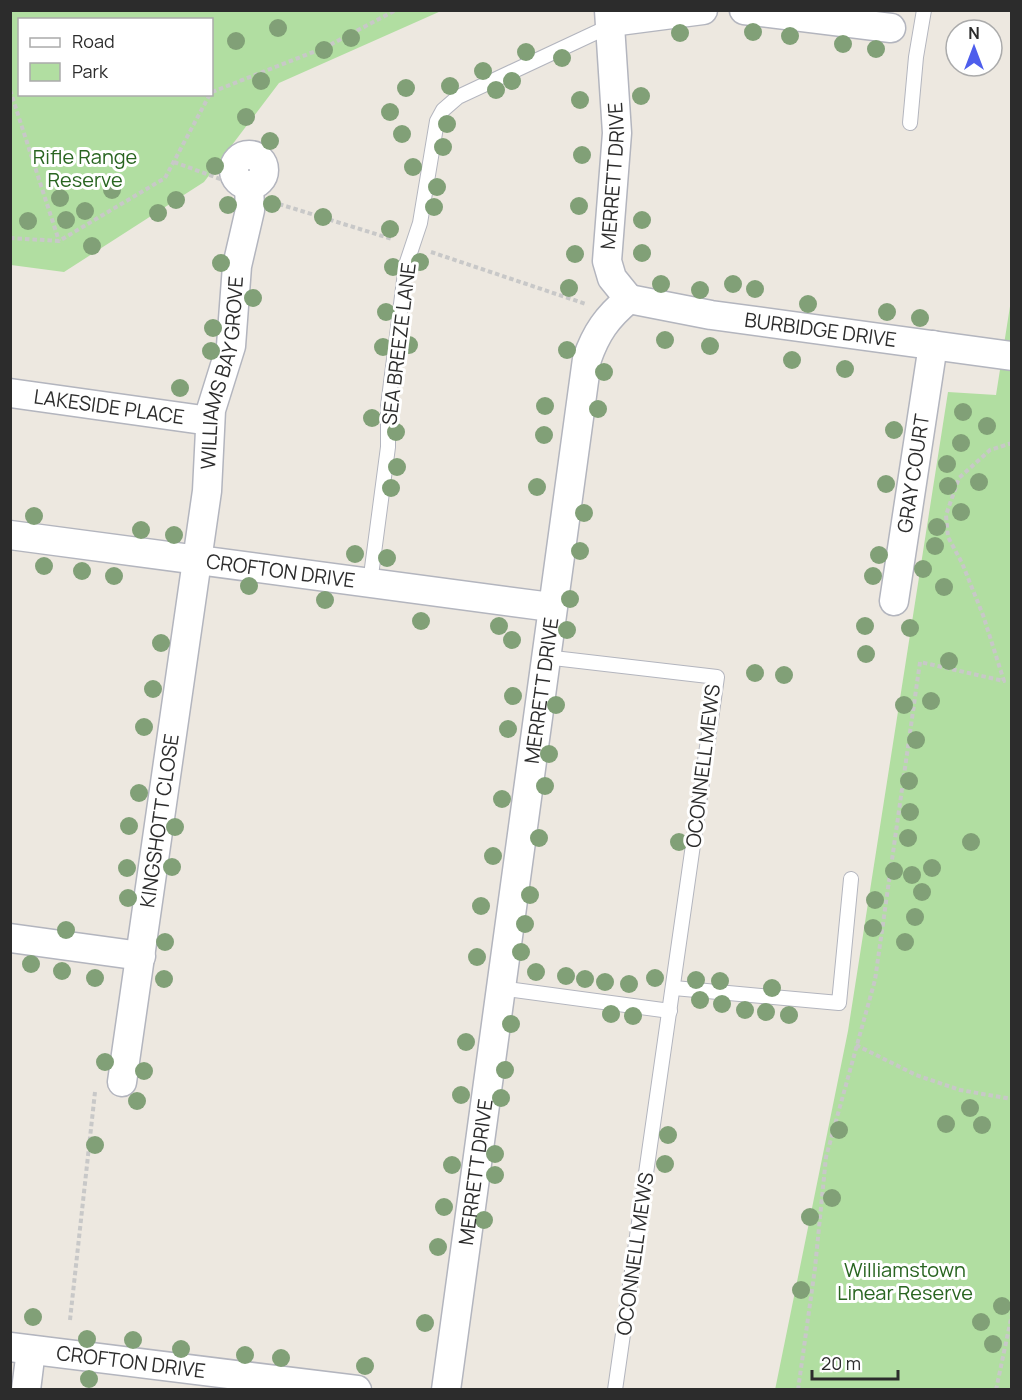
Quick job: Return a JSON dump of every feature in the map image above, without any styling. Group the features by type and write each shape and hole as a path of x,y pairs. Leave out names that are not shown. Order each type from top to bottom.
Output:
{"street":[{"path":"611,19 703,10"},
{"path":"744,10 891,28"},
{"name":"MERRETT DRIVE","path":"446,1389 551,607 587,359 596,333 613,312 629,299 612,278 607,261 616,155 611,19"},
{"name":"WILLIAMS BAY GROVE","path":"196,561 208,479 210,421 231,346 237,266 249,212 249,190"},
{"name":"BURBIDGE DRIVE","path":"629,299 711,315 1011,356"},
{"name":"GRAY COURT","path":"894,601 933,345"},
{"name":"LAKESIDE PLACE","path":"10,393 210,421"},
{"name":"CROFTON DRIVE","path":"10,535 551,607"},
{"name":"KINGSHOTT CLOSE","path":"122,1082 196,561"},
{"path":"10,938 141,956"},
{"path":"21,1349 26,1389"},
{"name":"CROFTON DRIVE","path":"21,1349 357,1389"}],"lane":[{"path":"910,123 919,32 924,10"},
{"name":"SEA BREEZE LANE","path":"370,583 388,447 388,406 406,265 420,223 436,126 443,110 458,96 611,19"},
{"path":"891,28 919,32"},
{"name":"OCONNELL MEWS","path":"545,657 717,677 615,1389"},
{"path":"674,988 839,1003 851,879"},
{"path":"500,988 670,1011"}],"path":[{"path":"213,92 326,47 396,10"},
{"path":"10,90 59,241"},
{"path":"10,238 59,241 165,178 209,96"},
{"path":"174,162 249,190 586,304"},
{"path":"1004,681 983,615 962,563 948,537 946,515 959,478 990,450 1011,443"},
{"path":"798,1389 815,1268 826,1157 875,980 920,662 1011,683"},
{"path":"856,1046 916,1075 960,1090 1011,1099"},
{"path":"69,1320 96,1091"},
{"path":"996,1389 1011,1314"}],"green space":[{"name":"Rifle Range Reserve","path":"11,10 441,10 279,83 204,182 64,272 11,265"},
{"name":"Williamstown Linear Reserve","path":"1011,300 1011,1389 775,1390 848,1031 948,392 996,395"}]}
